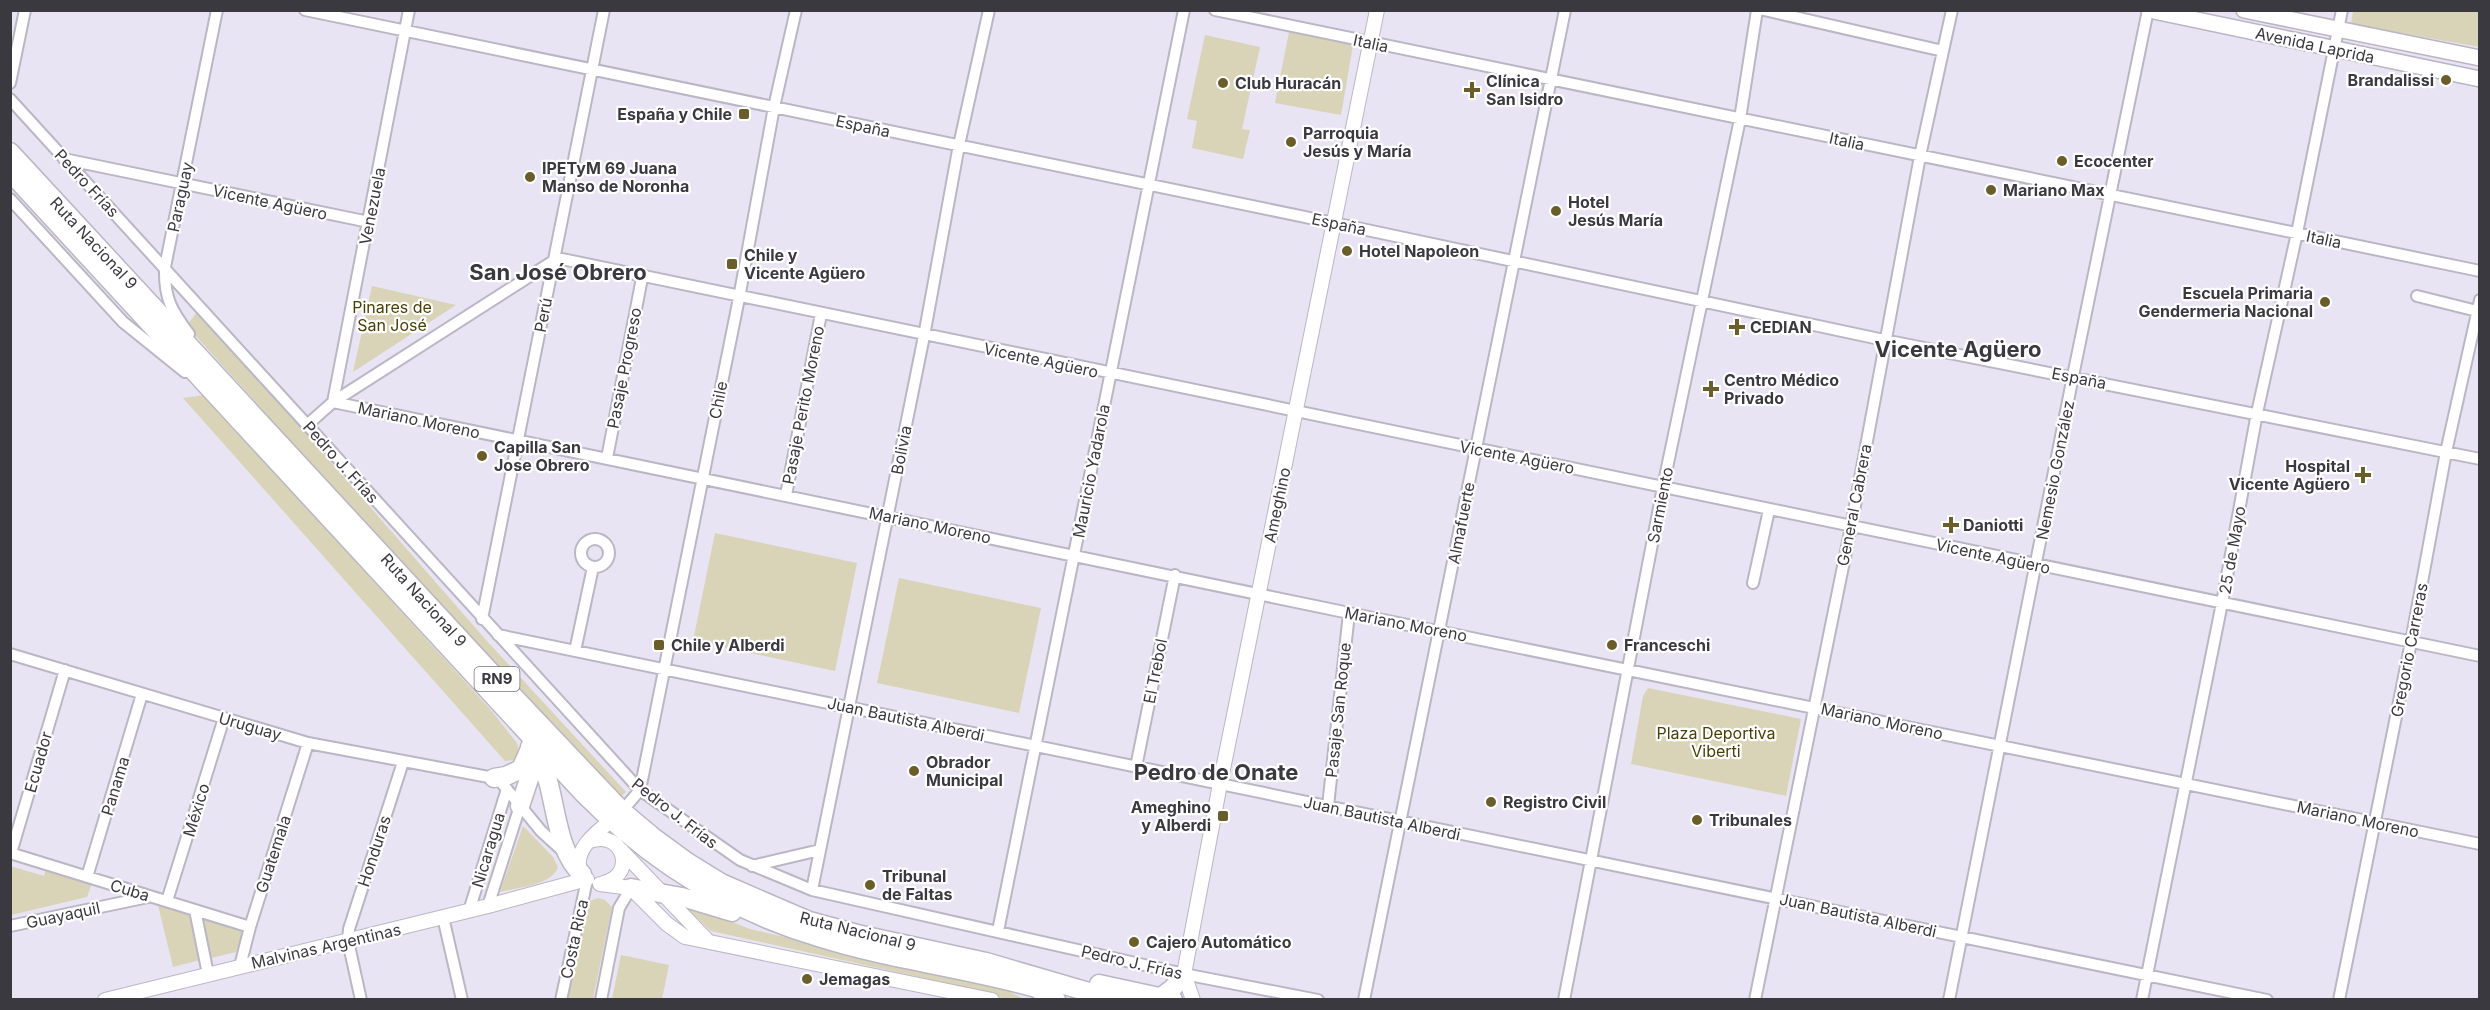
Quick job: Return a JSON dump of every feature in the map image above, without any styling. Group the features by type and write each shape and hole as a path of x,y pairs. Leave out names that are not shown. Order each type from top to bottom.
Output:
{"highway":[{"name":"Ruta Nacional 9","path":"10,152 468,648 616,816 653,837 704,873 745,895 788,913 857,934 957,955 1037,982 1073,999"},
{"name":"Ruta Nacional 9","path":"10,172 506,709 616,816 686,877 742,907 791,928 850,946 1116,999"},
{"path":"506,709 530,746 547,779 582,870"},
{"path":"500,783 506,776 521,769 526,762 530,746"},
{"path":"520,806 531,773 530,746"},
{"path":"624,887 661,892 715,906 755,921 791,928"},
{"path":"1167,998 1184,974"},
{"name":"RN9","path":"1037,982 1070,978 1167,998"},
{"name":"RN9","path":"1037,982 1056,999"}],"main road":[{"name":"Avenida Laprida","path":"2149,10 2480,79"},
{"name":"Avenida Laprida","path":"2244,10 2338,31 2480,58"}],"street":[{"path":"10,83 25,10"},
{"name":"Paraguay","path":"213,371 172,312 164,286 165,267 217,10"},
{"name":"España","path":"305,10 1149,184 1884,340 2480,459"},
{"name":"Venezuela","path":"333,402 409,10"},
{"name":"Perú","path":"482,619 604,10"},
{"name":"Chile","path":"640,790 795,10"},
{"name":"Bolivia","path":"812,890 924,336 959,145 989,10"},
{"name":"Mauricio Yadarola","path":"998,931 1184,10"},
{"name":"Italia","path":"1215,10 2480,271"},
{"name":"Ameghino","path":"1184,974 1258,594 1377,10"},
{"name":"Almafuerte","path":"1364,999 1565,10"},
{"name":"Sarmiento","path":"1564,999 1663,487 1740,119 1757,10"},
{"path":"1764,10 1943,51"},
{"name":"General Cabrera","path":"1755,999 1851,526 1920,156 1952,10"},
{"name":"Nemesio González","path":"1949,999 2073,376 2149,10"},
{"name":"25 de Mayo","path":"2142,999 2222,603 2257,413 2297,233 2342,10"},
{"name":"Pedro Frías","path":"10,99 165,267"},
{"name":"Vicente Agüero","path":"64,159 369,222"},
{"path":"10,200 130,328 216,396"},
{"path":"307,425 333,402 555,260"},
{"name":"Vicente Agüero","path":"555,260 2480,656"},
{"name":"Pedro J. Frías","path":"165,267 482,619 566,706 640,790 718,847 752,866 812,890 1184,974 1318,999"},
{"name":"Pasaje Progreso","path":"607,458 642,278"},
{"path":"2418,296 2478,305"},
{"name":"Gregorio Carreras","path":"2338,999 2411,642 2446,452 2478,305"},
{"name":"Pasaje Perito Moreno","path":"786,495 821,314"},
{"name":"Mariano Moreno","path":"333,402 2480,844"},
{"path":"1754,583 1769,510"},
{"path":"575,651 593,567"},
{"name":"El Trebol","path":"1136,766 1174,575"},
{"name":"Pasaje San Roque","path":"1328,806 1349,613"},
{"name":"Juan Bautista Alberdi","path":"498,635 2267,999"},
{"name":"Uruguay","path":"10,654 308,743 500,783"},
{"name":"Ecuador","path":"11,853 65,670"},
{"name":"Panama","path":"87,877 142,694"},
{"name":"México","path":"167,902 224,718"},
{"name":"Guatemala","path":"240,966 250,927 308,743"},
{"name":"Honduras","path":"348,941 349,929 403,762"},
{"path":"500,783 541,831 582,870 624,887 685,937 985,999"},
{"name":"Nicaragua","path":"469,911 500,783"},
{"path":"582,870 580,850 640,790"},
{"name":"Nicaragua","path":"488,906 520,806"},
{"path":"590,840 605,839 618,847 707,940"},
{"path":"601,999 624,887 621,870 622,856 618,847"},
{"path":"752,866 820,850"},
{"name":"Cuba","path":"11,853 250,927"},
{"path":"582,870 614,879 621,870"},
{"name":"Malvinas Argentinas","path":"105,999 147,995 208,974 546,891 582,870"},
{"name":"Costa Rica","path":"561,999 582,870"},
{"name":"Guayaquil","path":"10,926 150,896"},
{"path":"195,910 208,974"},
{"path":"443,917 462,999"},
{"path":"348,941 361,999"},
{"path":"1184,974 1193,999"}],"green space":[{"path":"2353,11 2479,11 2479,47 2351,24"},
{"path":"1289,32 1353,45 1341,115 1275,103"},
{"name":"Club Huracán","path":"1205,35 1260,47 1242,129 1250,130 1243,159 1192,148 1197,121 1187,119"},
{"name":"Pinares de San José","path":"372,286 456,305 353,372"},
{"path":"196,313 303,430 486,640 626,792 618,800 481,653 187,326"},
{"path":"204,395 490,709 517,743 519,751 516,760 505,761 183,398"},
{"path":"715,533 857,563 835,671 693,641"},
{"path":"899,578 1041,608 1019,713 877,683"},
{"name":"Plaza Deportiva Viberti","path":"1648,688 1801,719 1786,796 1631,764 1643,696"},
{"path":"523,826 553,857 558,867 549,878 541,882 500,892"},
{"path":"10,866 44,876 46,868 92,883 87,897 11,915"},
{"path":"598,898 605,900 612,907 593,999 566,1000 587,902"},
{"path":"681,902 750,929 1002,988 1024,999 1003,999 996,994 711,931"},
{"path":"158,905 190,915 200,960 173,967"},
{"path":"203,919 243,931 236,952 211,958"},
{"path":"621,955 669,965 662,999 612,999"}],"place":[{"name":"Brandalissi","path":"2446,80"},
{"name":"Club Huracán","path":"1223,83"},
{"name":"Clínica San Isidro","path":"1472,90"},
{"name":"España y Chile","path":"744,114"},
{"name":"Parroquia Jesús y María","path":"1291,142"},
{"name":"Ecocenter","path":"2062,161"},
{"name":"IPETyM 69 Juana Manso de Noronha","path":"530,177"},
{"name":"Mariano Max","path":"1991,190"},
{"name":"Hotel Jesús María","path":"1556,211"},
{"name":"Hotel Napoleon","path":"1347,251"},
{"name":"Chile y Vicente Agüero","path":"732,264"},
{"name":"Escuela Primaria Gendermeria Nacional","path":"2325,302"},
{"name":"CEDIAN","path":"1737,327"},
{"name":"Centro Médico Privado","path":"1711,389"},
{"name":"Capilla San Jose Obrero","path":"482,456"},
{"name":"Hospital Vicente Agüero","path":"2363,475"},
{"name":"Daniotti","path":"1951,525"},
{"name":"Chile y Alberdi","path":"659,645"},
{"name":"Franceschi","path":"1612,645"},
{"name":"Obrador Municipal","path":"914,771"},
{"name":"Registro Civil","path":"1491,802"},
{"name":"Ameghino y Alberdi","path":"1223,816"},
{"name":"Tribunales","path":"1697,820"},
{"name":"Tribunal de Faltas","path":"870,885"},
{"name":"Cajero Automático","path":"1134,942"},
{"name":"Jemagas","path":"807,979"}],"district":[{"name":"San José Obrero","path":"558,272"},
{"name":"Vicente Agüero","path":"1958,349"},
{"name":"Pedro de Onate","path":"1216,772"}]}
